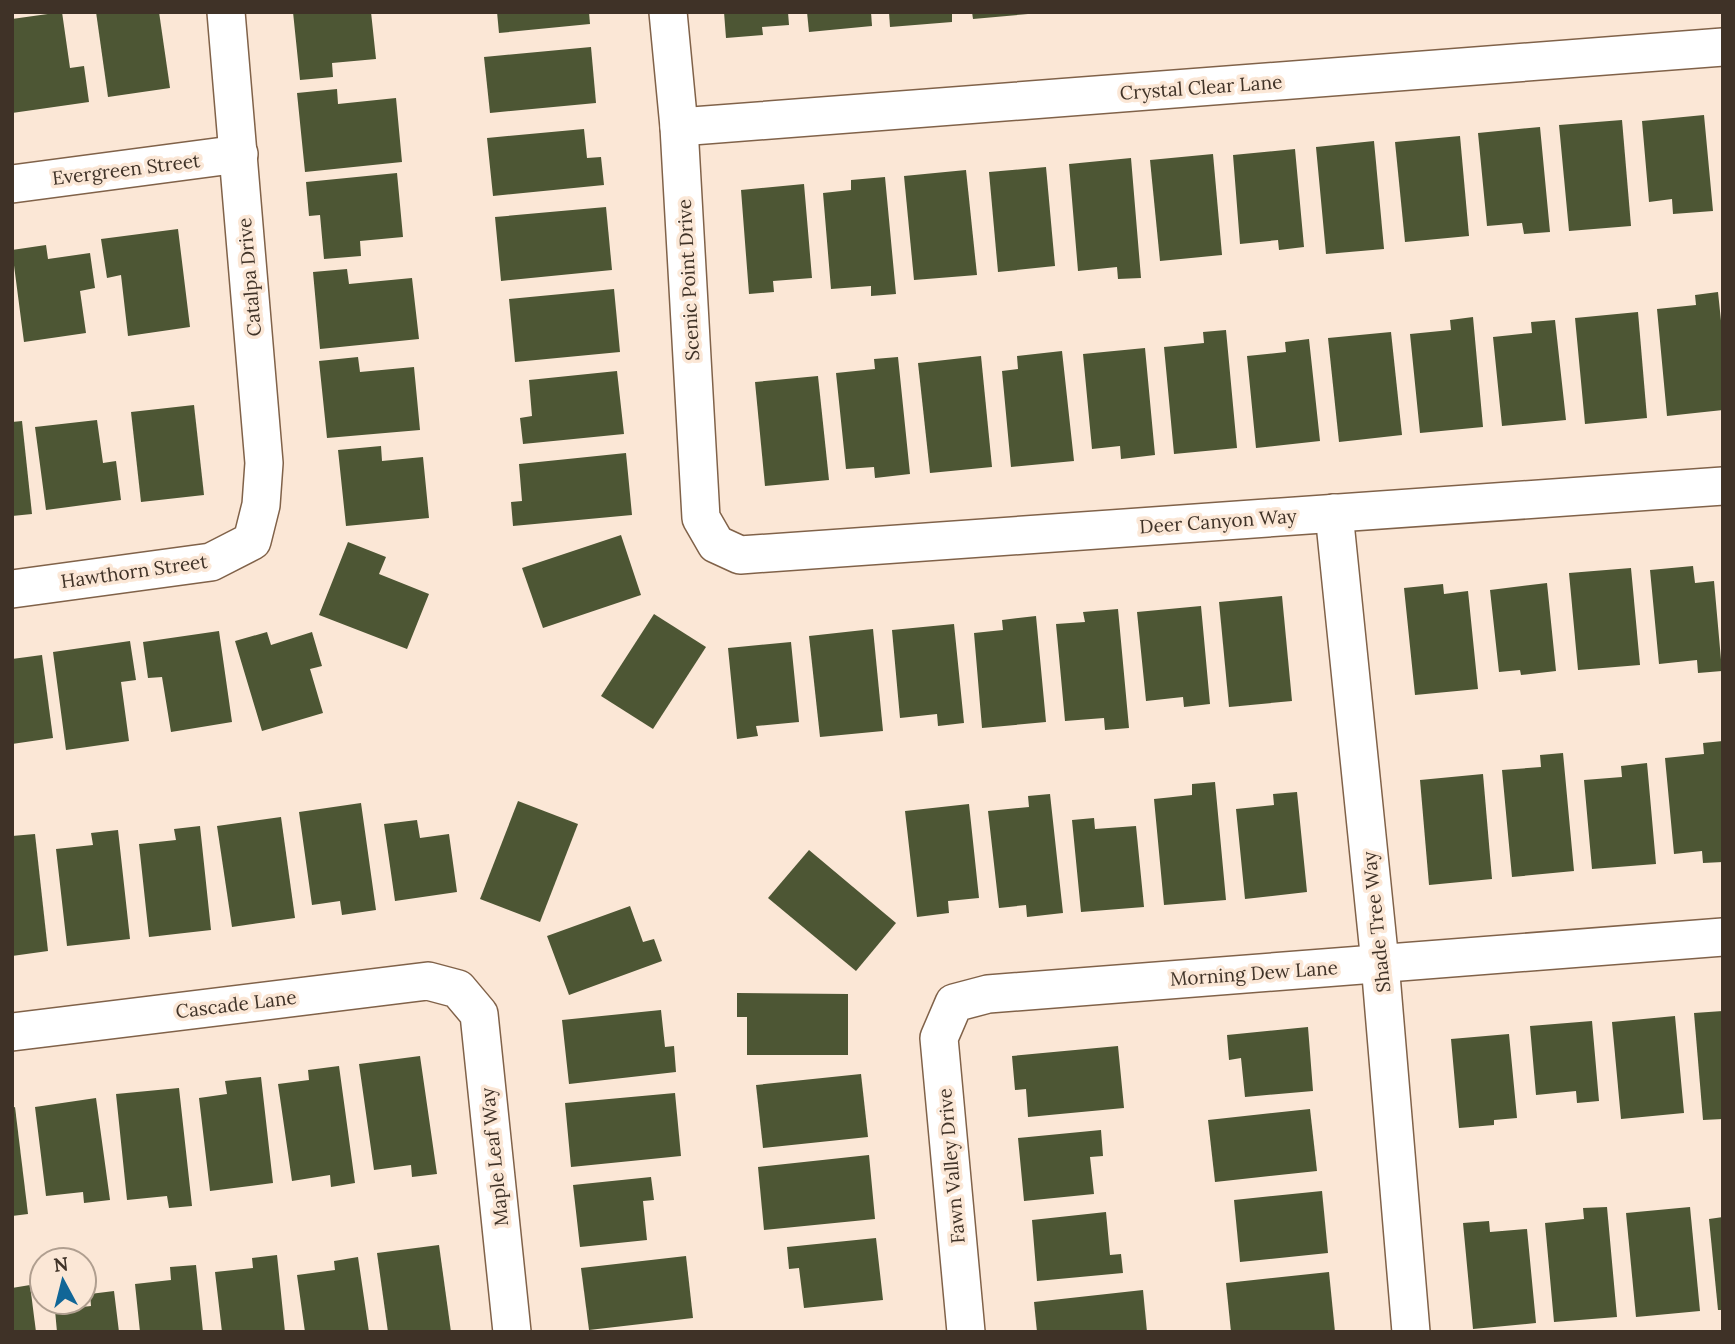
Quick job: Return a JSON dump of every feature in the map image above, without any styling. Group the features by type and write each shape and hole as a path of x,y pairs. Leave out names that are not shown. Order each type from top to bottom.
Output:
{"street":[{"name":"Catalpa Drive","path":"226,12 264,463 261,505 252,541"},
{"name":"Scenic Point Drive","path":"668,12 679,127 701,518 716,544"},
{"name":"Crystal Clear Lane","path":"679,127 1723,47"},
{"name":"Evergreen Street","path":"12,184 239,154"},
{"name":"Deer Canyon Way","path":"716,544 740,555 1723,486"},
{"name":"Shade Tree Way","path":"1334,513 1380,963 1410,1332"},
{"name":"Hawthorn Street","path":"12,589 211,562 252,541"},
{"name":"Morning Dew Lane","path":"954,1003 988,994 1723,937"},
{"name":"Cascade Lane","path":"12,1032 428,981 458,989"},
{"name":"Maple Leaf Way","path":"458,989 479,1014 512,1332"},
{"name":"Fawn Valley Drive","path":"954,1003 939,1038 966,1332"}],"building":[{"path":"62,12 70,68 84,66 89,102 12,113 12,19"},
{"path":"96,12 159,12 170,88 108,97"},
{"path":"293,12 371,12 376,59 332,63 333,77 300,80"},
{"path":"497,12 589,12 590,24 499,33"},
{"path":"724,12 788,12 789,25 762,27 763,35 726,38"},
{"path":"807,12 871,12 872,26 809,32"},
{"path":"889,12 952,12 952,22 890,27"},
{"path":"972,12 1028,12 1028,14 973,19"},
{"path":"591,47 596,103 490,113 484,57"},
{"path":"337,89 338,104 396,98 402,162 305,172 297,93"},
{"path":"1704,115 1713,211 1673,214 1672,199 1649,202 1642,121"},
{"path":"1622,120 1631,226 1569,231 1559,125"},
{"path":"1540,127 1550,232 1524,234 1522,223 1487,226 1478,133"},
{"path":"584,129 587,158 601,157 604,185 493,196 487,138"},
{"path":"1460,136 1469,236 1405,242 1395,142"},
{"path":"1374,141 1384,249 1326,254 1316,147"},
{"path":"1295,149 1304,247 1279,250 1278,240 1240,244 1233,155"},
{"path":"1213,154 1222,255 1160,261 1150,160"},
{"path":"1131,158 1141,278 1118,279 1117,267 1078,271 1069,164"},
{"path":"1046,167 1055,266 998,272 989,172"},
{"path":"966,170 977,275 914,280 904,176"},
{"path":"397,173 403,237 360,241 361,256 324,259 320,215 309,216 306,182"},
{"path":"885,177 896,294 871,296 871,286 831,289 823,193 851,190 851,180"},
{"path":"804,184 812,278 773,281 774,292 749,294 741,190"},
{"path":"606,207 612,270 501,281 495,217"},
{"path":"178,229 190,327 128,336 121,275 107,278 101,239"},
{"path":"46,245 48,259 90,253 95,288 80,291 86,333 24,342 12,250"},
{"path":"347,269 349,284 412,278 419,339 320,349 313,272"},
{"path":"614,289 620,352 515,362 509,299"},
{"path":"1718,292 1723,340 1723,410 1667,416 1657,309 1696,305 1695,295"},
{"path":"1638,312 1647,418 1585,424 1575,318"},
{"path":"1473,317 1483,427 1420,433 1410,334 1451,330 1450,320"},
{"path":"1555,320 1566,420 1502,426 1493,337 1532,333 1531,322"},
{"path":"1226,330 1237,448 1174,454 1164,347 1204,343 1203,332"},
{"path":"1391,332 1402,435 1339,442 1328,338"},
{"path":"1309,339 1320,441 1256,448 1247,356 1286,352 1285,342"},
{"path":"1145,348 1155,455 1121,459 1120,446 1092,449 1083,354"},
{"path":"1062,351 1074,461 1011,467 1002,371 1018,369 1017,356"},
{"path":"981,356 992,467 930,473 918,363"},
{"path":"358,357 360,372 414,367 420,430 327,438 319,361"},
{"path":"898,357 910,474 875,478 874,467 846,469 836,373 875,369 874,359"},
{"path":"617,371 624,434 523,444 520,418 532,416 529,380"},
{"path":"818,376 829,480 765,486 755,382"},
{"path":"194,405 204,495 141,502 131,412"},
{"path":"97,420 103,463 116,461 121,500 46,510 35,427"},
{"path":"22,421 32,514 12,516 12,422"},
{"path":"381,446 382,461 423,457 429,518 346,526 338,450"},
{"path":"626,453 632,515 513,526 511,502 522,501 519,464"},
{"path":"621,535 641,595 543,628 522,568"},
{"path":"348,542 386,557 379,574 429,594 407,649 319,615"},
{"path":"1693,566 1695,583 1714,581 1722,671 1698,673 1697,660 1659,664 1650,570"},
{"path":"1631,568 1640,665 1578,670 1569,573"},
{"path":"1547,583 1556,671 1521,675 1520,670 1499,672 1490,590"},
{"path":"1443,584 1444,594 1468,591 1478,689 1415,695 1404,588"},
{"path":"1282,596 1292,701 1229,707 1219,602"},
{"path":"1201,606 1210,704 1184,707 1183,697 1146,701 1137,612"},
{"path":"1118,609 1129,728 1105,730 1104,718 1065,721 1056,624 1085,622 1083,612"},
{"path":"654,614 706,647 653,729 601,696"},
{"path":"1036,616 1046,722 982,728 974,633 1003,630 1002,620"},
{"path":"954,624 964,723 938,726 937,714 900,718 892,630"},
{"path":"873,629 883,731 820,737 809,636"},
{"path":"219,631 232,722 171,732 162,677 148,678 143,642"},
{"path":"267,632 271,645 312,632 322,666 310,669 323,713 262,731 235,641"},
{"path":"130,641 136,680 121,682 129,741 66,750 53,652"},
{"path":"791,642 799,722 756,726 758,736 737,739 728,648"},
{"path":"42,655 53,738 12,744 12,659"},
{"path":"1723,741 1723,862 1703,863 1702,851 1674,854 1665,758 1704,754 1703,743"},
{"path":"1563,753 1574,871 1512,877 1502,770 1541,767 1540,755"},
{"path":"1647,763 1656,864 1592,869 1584,780 1622,777 1621,766"},
{"path":"1483,774 1492,879 1429,885 1420,780"},
{"path":"1215,782 1226,900 1164,905 1154,799 1192,795 1192,784"},
{"path":"1297,792 1307,892 1245,899 1236,809 1274,805 1273,794"},
{"path":"1050,794 1063,913 1027,917 1026,905 999,908 988,811 1029,807 1028,796"},
{"path":"518,801 578,824 540,922 480,899"},
{"path":"361,803 376,910 342,915 340,901 312,905 299,812"},
{"path":"969,804 979,898 948,901 949,913 917,917 905,811"},
{"path":"281,817 295,918 232,927 217,826"},
{"path":"1094,818 1095,829 1136,826 1144,907 1081,912 1072,820"},
{"path":"417,820 420,838 449,834 457,892 395,901 384,824"},
{"path":"200,826 211,930 149,937 139,844 176,840 174,829"},
{"path":"118,830 130,939 67,946 56,849 93,845 91,833"},
{"path":"35,834 48,951 12,956 12,836"},
{"path":"809,850 896,923 856,971 768,898"},
{"path":"630,906 643,942 654,939 662,961 569,995 547,936"},
{"path":"737,993 848,994 848,1055 747,1055 747,1017 737,1017"},
{"path":"661,1010 665,1047 674,1046 676,1072 569,1084 562,1020"},
{"path":"1723,1011 1723,1119 1703,1120 1694,1013"},
{"path":"1675,1016 1684,1113 1621,1119 1612,1022"},
{"path":"1592,1021 1599,1101 1577,1103 1576,1091 1536,1095 1530,1026"},
{"path":"1308,1027 1313,1091 1245,1097 1241,1058 1229,1060 1227,1035"},
{"path":"1509,1034 1517,1118 1494,1120 1494,1125 1459,1128 1451,1039"},
{"path":"1118,1046 1124,1108 1028,1117 1026,1089 1015,1090 1012,1056"},
{"path":"420,1056 437,1174 412,1177 411,1165 374,1170 359,1064"},
{"path":"339,1066 355,1183 331,1187 330,1175 292,1181 278,1084 309,1080 308,1070"},
{"path":"861,1074 868,1137 763,1148 756,1085"},
{"path":"261,1077 273,1183 210,1191 199,1098 227,1094 225,1081"},
{"path":"179,1088 192,1206 169,1208 167,1196 127,1200 116,1094"},
{"path":"675,1093 681,1156 571,1167 565,1103"},
{"path":"96,1098 110,1200 84,1203 83,1192 46,1196 35,1107"},
{"path":"15,1107 28,1214 12,1216 12,1108"},
{"path":"1310,1109 1317,1171 1215,1182 1208,1120"},
{"path":"1101,1130 1103,1156 1090,1157 1094,1194 1024,1201 1018,1138"},
{"path":"869,1155 875,1219 764,1230 758,1167"},
{"path":"651,1177 654,1200 643,1201 647,1240 580,1247 573,1185"},
{"path":"1322,1191 1328,1253 1240,1262 1234,1200"},
{"path":"1607,1207 1617,1317 1554,1322 1545,1223 1584,1219 1583,1208"},
{"path":"1690,1207 1700,1311 1636,1317 1626,1213"},
{"path":"1106,1212 1110,1255 1121,1254 1123,1273 1037,1281 1032,1220"},
{"path":"1723,1217 1723,1310 1718,1310 1709,1219"},
{"path":"1489,1221 1490,1232 1527,1229 1536,1323 1473,1329 1463,1223"},
{"path":"876,1238 883,1300 804,1308 799,1268 789,1269 787,1247"},
{"path":"439,1245 451,1332 388,1332 377,1253"},
{"path":"277,1255 285,1332 222,1332 215,1272 253,1268 252,1258"},
{"path":"686,1256 693,1318 589,1330 581,1268"},
{"path":"358,1257 369,1332 305,1332 297,1275 335,1270 334,1261"},
{"path":"196,1265 203,1332 140,1332 135,1284 171,1280 170,1267"},
{"path":"1329,1272 1335,1332 1231,1332 1226,1283"},
{"path":"28,1285 28,1316 34,1316 36,1332 12,1332 12,1288"},
{"path":"1143,1290 1147,1332 1037,1332 1034,1302"},
{"path":"114,1291 119,1332 57,1332 56,1316 98,1316 98,1293"}]}
